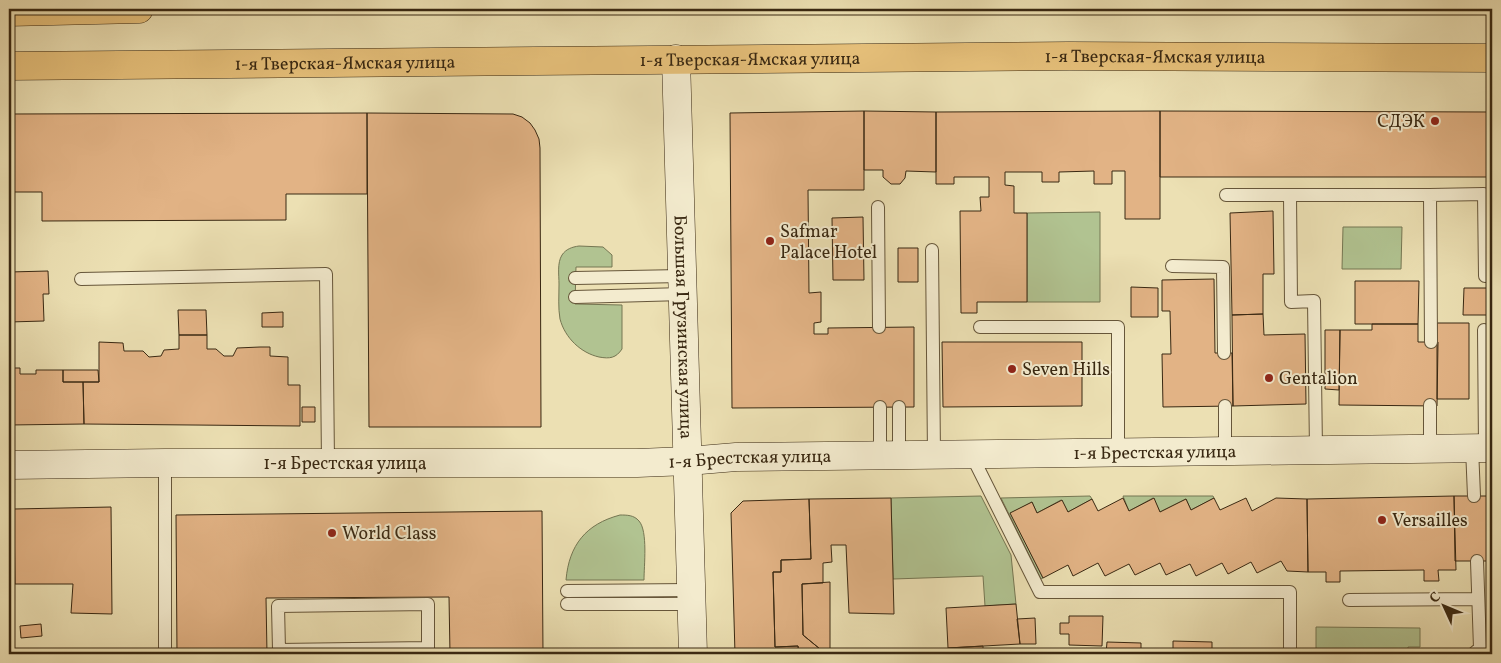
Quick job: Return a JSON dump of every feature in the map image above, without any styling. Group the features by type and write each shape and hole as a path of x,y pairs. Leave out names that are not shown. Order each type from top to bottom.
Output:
{"main road":[{"path":"9,12 139,9"},
{"name":"1-я Тверская-Ямская улица","path":"9,66 1059,56 1492,58"},
{"name":"Большая Грузинская улица","path":"676,59 693,654"},
{"name":"1-я Брестская улица","path":"9,464 637,463 736,457 1483,448"}],"lane":[{"path":"1226,195 1484,194 1485,276"},
{"path":"1290,195 1291,302 1314,301 1316,450"},
{"path":"1430,195 1431,342"},
{"path":"878,207 879,327"},
{"path":"932,250 934,455"},
{"path":"1172,266 1223,267 1224,353"},
{"path":"81,279 326,274 328,462"},
{"path":"576,278 683,285"},
{"path":"575,297 683,285"},
{"path":"980,327 1118,327 1118,452"},
{"path":"1474,496 1483,448 1484,330"},
{"path":"890,455 899,406"},
{"path":"1225,406 1225,451"},
{"path":"1430,406 1430,449"},
{"path":"880,407 890,455"},
{"path":"971,454 1040,592 1290,592 1290,654"},
{"path":"165,463 165,654"},
{"path":"1474,654 1480,648 1476,561"},
{"path":"567,591 644,590 691,597"},
{"path":"567,604 691,597"},
{"path":"1349,600 1478,599"},
{"path":"428,604 428,651 279,650 278,606 428,604"}],"green space":[{"path":"1100,212 1100,302 1027,302 1027,213"},
{"path":"1343,227 1402,227 1401,269 1342,269"},
{"path":"579,246 603,247 612,255 612,267 576,267 575,304 622,305 622,349 612,357 599,357 586,352 575,344 562,326 559,311 559,262 565,251"},
{"path":"981,496 1011,555 1016,604 985,606 983,576 893,579 891,498"},
{"path":"1090,496 1092,499 1068,512 1061,500 1037,513 1032,502 1011,513 1043,578 1041,579 1001,498"},
{"path":"1123,496 1213,496 1214,498 1191,510 1186,499 1160,512 1153,498 1129,511"},
{"path":"620,515 628,515 635,518 642,526 645,540 644,580 566,580 571,556 581,538 598,524"},
{"path":"1316,627 1420,628 1420,647 1408,647 1408,654 1316,654"}],"building":[{"name":"Safmar Palace Hotel","path":"864,111 864,190 808,190 809,293 821,292 821,322 814,323 814,334 828,334 828,328 914,327 914,407 732,408 730,113"},
{"path":"864,111 936,112 936,172 906,171 905,178 900,184 891,184 883,177 883,170 864,170"},
{"path":"1160,111 1492,112 1492,177 1160,177"},
{"path":"1160,111 1160,219 1125,219 1125,171 1112,171 1112,184 1094,184 1094,171 1059,172 1059,182 1042,182 1042,172 1005,172 1005,185 1014,186 1014,213 1027,213 1027,302 977,302 977,313 961,313 960,211 981,211 980,197 989,197 989,177 954,177 954,184 936,184 936,112"},
{"path":"367,113 367,194 286,194 286,220 42,221 42,192 9,192 9,114"},
{"path":"367,113 513,114 522,117 535,130 540,148 541,427 369,427"},
{"path":"1273,211 1274,274 1263,274 1263,314 1232,315 1230,213"},
{"path":"863,217 864,280 833,280 832,218"},
{"path":"898,248 918,248 918,282 898,282"},
{"path":"48,271 49,294 43,294 44,321 9,322 9,272"},
{"path":"1214,279 1215,353 1232,353 1233,406 1163,407 1162,354 1171,354 1170,311 1162,311 1162,280"},
{"path":"1355,281 1419,281 1418,324 1355,324"},
{"path":"1131,287 1158,288 1158,317 1131,317"},
{"path":"1464,288 1490,288 1490,315 1463,315"},
{"path":"178,310 206,310 207,335 179,335"},
{"path":"283,312 283,327 262,327 262,313"},
{"name":"Gentalion","path":"1263,314 1264,335 1305,334 1306,404 1233,406 1232,315"},
{"path":"1437,323 1469,323 1469,399 1437,399"},
{"path":"1372,324 1418,324 1418,342 1438,342 1437,406 1339,405 1340,330 1372,330"},
{"path":"1325,330 1340,330 1339,390 1325,389"},
{"path":"179,335 207,335 207,349 216,349 224,356 233,356 237,348 270,347 270,356 288,357 288,385 300,385 300,426 84,424 83,382 99,382 99,342 123,343 124,351 143,351 149,357 161,356 164,350 179,349"},
{"name":"Seven Hills","path":"942,342 1082,342 1082,406 943,407"},
{"path":"9,368 20,368 20,374 36,374 36,370 63,370 63,382 83,382 84,424 9,425"},
{"path":"63,370 98,370 99,382 63,382"},
{"path":"302,407 315,407 315,422 302,422"},
{"path":"1454,496 1456,570 1438,570 1439,581 1424,581 1424,570 1340,571 1340,582 1326,582 1326,572 1308,572 1307,499"},
{"path":"1454,496 1492,496 1492,561 1455,561"},
{"path":"891,498 894,614 849,613 846,545 831,545 832,562 823,563 823,583 802,584 803,635 820,649 820,654 799,654 798,646 775,647 773,572 781,572 781,560 811,559 809,499"},
{"path":"1123,498 1129,511 1154,498 1160,512 1186,499 1191,510 1214,498 1220,510 1246,498 1252,511 1276,498 1307,499 1308,572 1287,571 1281,561 1257,573 1251,562 1228,574 1222,563 1196,576 1190,564 1166,575 1160,563 1135,575 1129,564 1105,576 1098,563 1073,576 1068,565 1043,578 1010,513 1032,502 1037,513 1062,500 1068,512 1092,499 1098,511"},
{"path":"809,499 811,559 781,560 781,572 773,572 775,647 798,646 799,654 735,654 731,513 743,501"},
{"path":"111,507 112,614 71,613 73,584 15,584 14,509"},
{"path":"542,511 543,654 450,654 449,597 266,598 267,654 177,654 176,515"},
{"path":"830,582 830,649 820,649 803,635 802,584"},
{"path":"1016,604 1020,644 948,648 946,608"},
{"path":"1069,616 1103,616 1102,646 1069,645 1069,634 1060,634 1060,623 1069,623"},
{"path":"1035,618 1036,644 1020,644 1017,619"},
{"path":"41,624 42,636 21,638 20,626"},
{"path":"1173,641 1212,642 1212,654 1173,654"},
{"path":"1107,642 1141,643 1141,654 1106,654"},
{"path":"983,646 983,654 948,654 948,648"}],"place":[{"name":"СДЭК","path":"1435,121"},
{"name":"Safmar Palace Hotel","path":"770,241"},
{"name":"Seven Hills","path":"1012,369"},
{"name":"Gentalion","path":"1269,378"},
{"name":"Versailles","path":"1382,520"},
{"name":"World Class","path":"332,533"}]}
